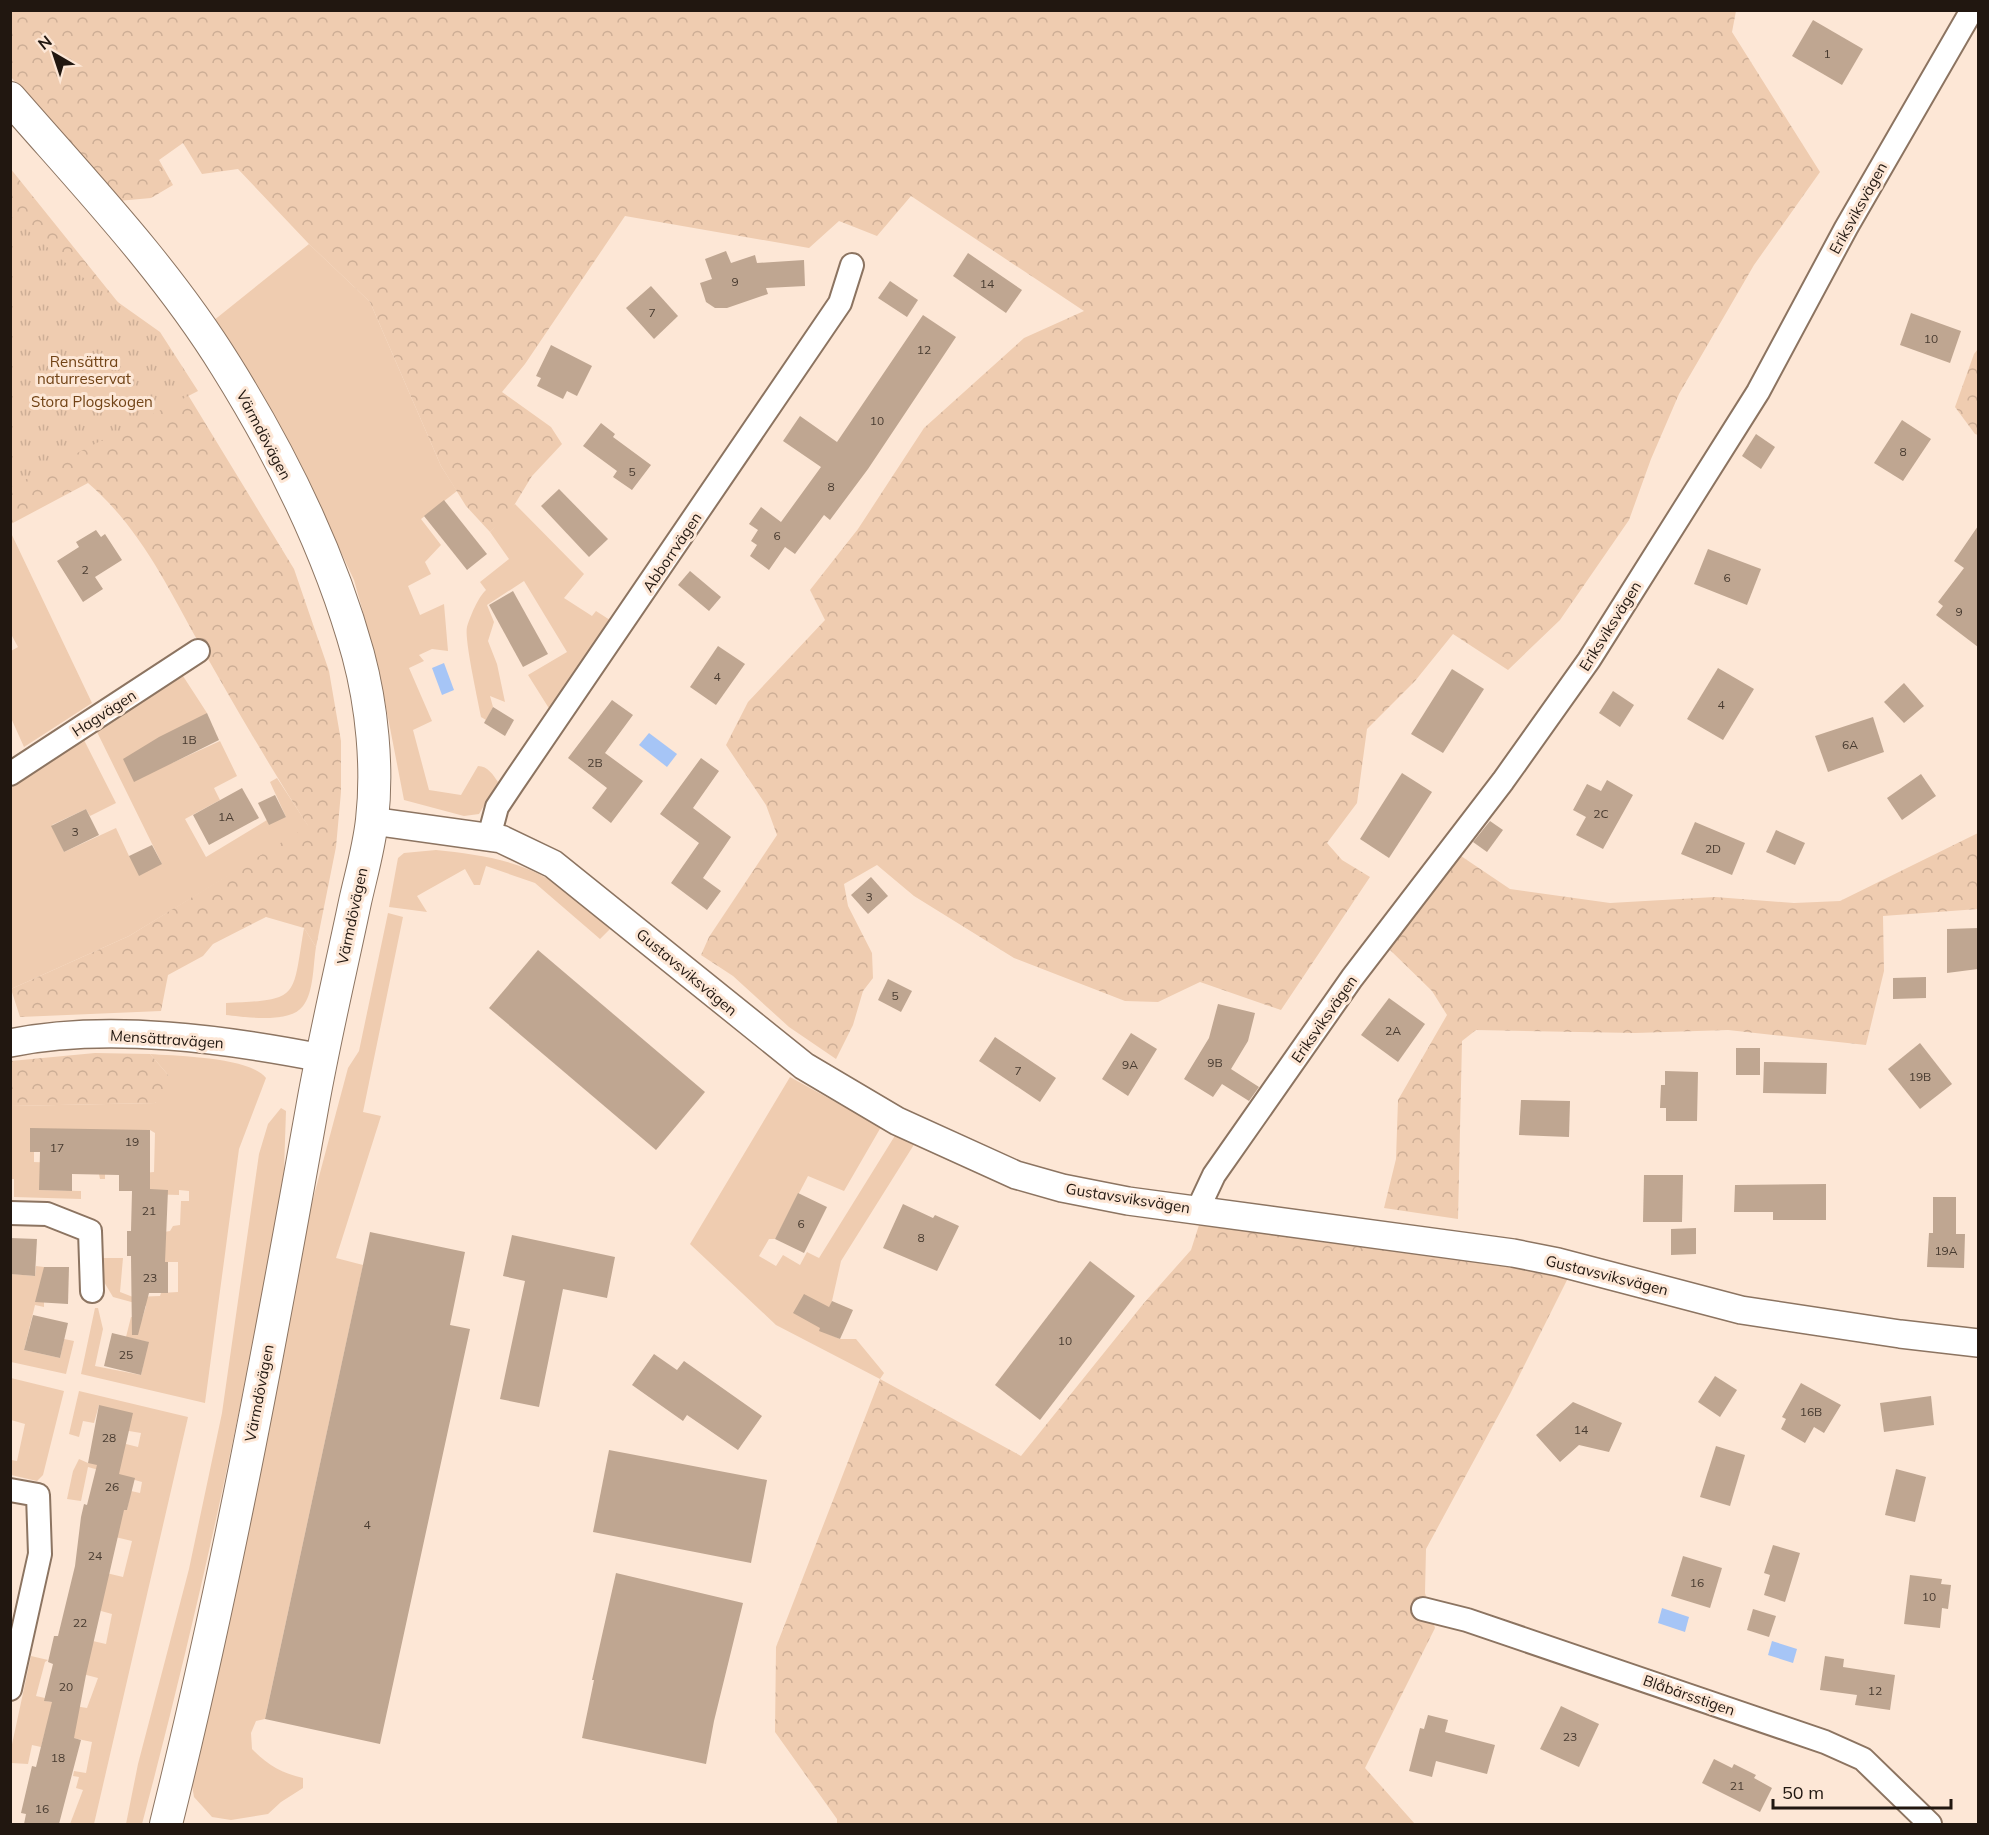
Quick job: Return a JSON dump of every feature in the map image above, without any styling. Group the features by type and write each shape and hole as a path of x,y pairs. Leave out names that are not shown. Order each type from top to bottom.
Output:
{"main road":[{"name":"Värmdövägen","path":"10,98 158,272 224,363 267,436 329,569 358,655 373,751 372,821 322,1058 295,1212 252,1429 189,1731 166,1824"}],"street":[{"name":"Eriksviksvägen","path":"1198,1209 1214,1175 1352,978 1503,782 1589,660 1758,392 1846,228 1972,10"},
{"name":"Abborrvägen","path":"489,837 497,807 840,303 852,265"},
{"name":"Hagvägen","path":"10,774 198,651"},
{"name":"Gustavsviksvägen","path":"372,821 489,837 518,845 571,877 779,1048 857,1099 897,1121 980,1160 1038,1182 1128,1201 1514,1253 1569,1264 1741,1310 1900,1334 1978,1343"},
{"name":"Mensättravägen","path":"10,1043 112,1034 181,1037 322,1058"},
{"path":"10,1213 46,1214 90,1231 92,1291"},
{"path":"10,1490 38,1495 40,1554 10,1689"},
{"name":"Blåbärsstigen","path":"1423,1610 1467,1620 1825,1742 1863,1759 1930,1824"}],"green space":[{"path":"10,11 1736,11 1732,32 1820,172 1754,265 1679,394 1651,459 1629,520 1560,620 1508,670 1453,634 1415,681 1367,729 1357,803 1327,843 1342,860 1370,877 1281,1010 1200,982 1158,1002 1125,1001 1014,958 914,896 877,865 844,884 848,906 872,953 873,978 863,991 853,1025 836,1059 789,1027 733,976 701,955 709,937 777,835 766,805 726,745 748,702 825,620 810,590 858,529 924,428 1024,338 1084,311 911,196 877,236 839,221 809,248 625,216 525,364 502,392 551,427 562,444 532,476 510,512 490,532 466,506 441,466 370,302 309,244 238,169 202,174 183,143 159,160 173,185 151,198 118,201 11,77"},
{"name":"Stora Plogskogen","path":"10,168 174,372 294,569 329,671 341,741 341,792 336,847 316,947 304,928 266,917 213,944 203,956 168,975 161,1011 20,1017 11,989 129,936 308,826 239,713 151,558 106,500 88,483 11,524"},
{"name":"Rensättra naturreservat","path":"11,216 81,276 160,332 198,391 11,487"},
{"path":"309,244 370,302 441,466 457,491 421,519 441,545 425,562 431,574 408,586 420,615 444,604 448,651 432,649 419,655 424,661 409,668 432,721 413,730 429,790 461,795 478,766 487,769 492,774 498,782 479,814 464,816 404,800 378,666 354,580 331,531 213,321"},
{"path":"1978,349 1978,435 1955,407 1974,354"},
{"path":"515,504 584,574 564,598 592,616 596,611 613,622 550,710 528,675 567,652 524,581 487,605 494,622 488,641 497,664 505,702 490,696 493,707 486,720 481,717 469,656 467,627 477,602 486,590 480,582 509,559 490,532"},
{"path":"11,533 92,703 24,747 11,718 11,651 18,647 11,634"},
{"path":"183,676 207,713 172,763 220,741 237,776 214,788 220,800 185,819 206,857 267,820 286,817 270,782 277,778 309,827 129,936 11,989 11,788 84,740 116,803 90,816 86,809 52,825 64,852 116,828 129,856 162,864 97,732"},
{"path":"1978,833 1978,909 1883,916 1884,971 1866,1045 1728,1030 1635,1033 1476,1030 1462,1041 1458,1219 1384,1208 1396,1159 1398,1100 1447,1015 1432,991 1389,949 1461,856 1510,889 1610,903 1715,897 1794,903 1840,901"},
{"path":"436,850 494,858 535,872 580,902 610,929 600,939 535,883 486,866 480,885 474,885 465,869 417,896 427,912 389,907 398,858 404,853"},
{"path":"388,913 403,917 363,1112 381,1116 336,1258 363,1265 265,1719 256,1721 251,1733 252,1749 275,1768 303,1778 303,1788 281,1802 268,1814 231,1820 212,1817 194,1797 192,1785 209,1714 305,1229 348,1068 359,1051"},
{"path":"304,928 316,947 311,986 303,1006 297,1012 278,1017 255,1018 226,1015 226,1003 268,1000 289,991 294,982"},
{"path":"95,1053 150,1054 169,1076 176,1079 155,1103 11,1106 11,1061"},
{"path":"150,1054 229,1062 257,1071 266,1078 239,1149 205,1403 81,1374 95,1308 98,1308 103,1329 95,1366 141,1375 148,1342 126,1337 131,1317 142,1319 146,1306 113,1297 101,1277 100,1258 123,1258 120,1292 133,1297 160,1296 161,1293 178,1292 178,1262 131,1262 158,1233 170,1231 173,1226 180,1225 181,1201 189,1201 189,1191 179,1190 179,1195 143,1194 143,1173 154,1172 155,1133 150,1130 114,1130 105,1150 105,1179 100,1179 99,1174 30,1128 30,1152 34,1152 34,1162 57,1163 39,1190 81,1191 81,1199 14,1197 14,1179 10,1179 10,1106 155,1103 169,1076"},
{"path":"790,1077 881,1127 844,1191 808,1176 775,1239 769,1239 759,1256 776,1266 783,1255 800,1265 807,1252 819,1258 896,1134 915,1143 841,1261 832,1301 820,1330 840,1339 856,1339 884,1373 880,1379 776,1325 690,1244"},
{"path":"281,1108 286,1111 284,1170 221,1499 142,1824 126,1824 138,1764 189,1569 222,1413 259,1154 268,1124"},
{"path":"1207,1222 1502,1261 1569,1276 1510,1394 1426,1549 1425,1593 1435,1628 1365,1768 1415,1824 837,1824 837,1819 775,1732 776,1647 880,1379 1021,1456 1144,1303 1191,1250 1199,1225"},
{"path":"36,1266 44,1267 44,1307 35,1305 24,1350 60,1358 64,1339 74,1341 66,1374 11,1362 11,1274 35,1276"},
{"path":"11,1378 64,1391 43,1475 37,1481 11,1475 11,1460 17,1461 25,1424 11,1420"},
{"path":"79,1391 188,1417 94,1824 70,1824 83,1790 76,1788 79,1777 73,1776 74,1771 86,1773 92,1742 45,1732 41,1747 32,1745 28,1764 11,1763 11,1749 31,1656 48,1660 45,1662 36,1696 45,1698 45,1701 87,1708 98,1678 67,1670 75,1637 106,1644 112,1614 101,1611 101,1608 68,1600 94,1570 123,1577 132,1541 111,1536 105,1505 127,1510 131,1491 140,1493 142,1482 88,1467 81,1501 67,1499 73,1471 79,1459 88,1463 126,1444 138,1447 141,1433 129,1431 99,1405 94,1423 83,1421 79,1437 69,1434"}],"water":[{"path":"444,663 454,690 442,695 432,668"},
{"path":"649,733 677,754 667,767 639,745"},
{"path":"1662,1608 1689,1617 1685,1632 1658,1623"},
{"path":"1772,1641 1797,1649 1793,1663 1768,1655"}],"building":[{"path":"1813,20 1863,49 1842,85 1792,56"},
{"path":"726,251 731,263 755,255 757,263 804,260 805,286 766,288 768,294 727,308 715,308 706,302 700,283 712,279 705,259"},
{"path":"968,253 1022,290 1006,313 953,276"},
{"path":"890,281 918,300 907,317 878,298"},
{"path":"651,286 678,316 654,339 626,308"},
{"path":"1911,313 1961,331 1950,363 1900,345"},
{"path":"923,315 956,337 868,469 830,520 824,515 795,554 785,547 769,570 750,556 757,545 751,541 758,530 749,524 761,507 781,522 821,467 783,441 800,416 837,442"},
{"path":"551,345 592,366 577,396 567,391 563,399 537,386 541,378 536,376"},
{"path":"1902,420 1931,439 1903,481 1874,463"},
{"path":"601,423 615,434 613,437 651,465 632,490 613,477 617,471 583,446"},
{"path":"1756,434 1775,447 1761,469 1742,456"},
{"path":"559,489 608,539 589,557 541,506"},
{"path":"444,500 487,554 467,570 424,516"},
{"path":"1978,526 1978,647 1936,615 1943,606 1938,602 1964,568 1954,561"},
{"path":"96,530 101,537 105,534 122,560 95,577 103,589 83,602 57,561 79,547 76,542"},
{"path":"1708,549 1761,569 1747,605 1694,584"},
{"path":"690,571 721,597 709,611 678,585"},
{"path":"513,591 548,654 523,667 489,605"},
{"path":"718,646 745,664 716,705 690,687"},
{"path":"1718,668 1754,689 1723,740 1687,719"},
{"path":"1452,669 1484,689 1443,753 1411,734"},
{"path":"1904,683 1924,706 1904,723 1884,702"},
{"path":"1613,691 1634,705 1620,727 1599,713"},
{"path":"612,700 633,715 605,753 643,781 611,823 592,808 607,788 568,758"},
{"path":"493,707 514,720 505,736 484,723"},
{"path":"207,713 219,740 134,782 123,759 159,737"},
{"path":"1873,717 1884,752 1828,772 1815,736"},
{"path":"701,758 719,771 693,808 731,837 703,878 721,891 707,910 671,883 699,843 660,814"},
{"path":"1402,773 1432,792 1389,858 1360,839"},
{"path":"1921,774 1936,796 1902,820 1887,798"},
{"path":"1607,780 1633,795 1603,849 1576,835 1586,817 1573,810 1587,784 1601,791"},
{"path":"242,788 259,818 209,845 193,815"},
{"path":"275,795 286,817 269,825 258,803"},
{"path":"86,809 99,835 64,852 51,826"},
{"path":"1490,821 1503,830 1487,852 1473,842"},
{"path":"1695,822 1745,843 1732,875 1681,854"},
{"path":"1776,830 1805,843 1795,865 1766,852"},
{"path":"152,845 162,864 139,876 129,856"},
{"path":"871,877 888,896 868,914 851,895"},
{"path":"1978,928 1978,969 1947,973 1947,929"},
{"path":"538,950 705,1092 656,1150 489,1008"},
{"path":"1926,977 1926,998 1893,999 1893,978"},
{"path":"888,979 912,991 901,1012 878,1000"},
{"path":"1389,998 1425,1024 1398,1062 1361,1035"},
{"path":"1218,1004 1255,1013 1248,1041 1231,1069 1259,1087 1249,1101 1222,1084 1213,1097 1184,1079 1209,1038"},
{"path":"1131,1033 1157,1049 1128,1096 1102,1079"},
{"path":"995,1037 1056,1078 1040,1102 979,1061"},
{"path":"1920,1043 1952,1084 1920,1109 1888,1069"},
{"path":"1736,1048 1760,1048 1760,1075 1736,1075"},
{"path":"1764,1062 1827,1063 1826,1094 1763,1093"},
{"path":"1665,1071 1698,1072 1697,1121 1666,1121 1666,1108 1660,1108 1661,1085 1665,1085"},
{"path":"1521,1100 1570,1101 1569,1137 1519,1135"},
{"path":"30,1128 150,1130 150,1189 168,1190 165,1262 168,1262 168,1293 149,1293 138,1335 132,1335 131,1256 127,1256 127,1231 131,1231 132,1191 119,1191 119,1175 72,1174 72,1191 39,1190 40,1152 30,1152"},
{"path":"1644,1175 1683,1175 1682,1222 1643,1222"},
{"path":"1826,1184 1826,1220 1773,1220 1773,1212 1734,1212 1735,1185"},
{"path":"798,1193 827,1207 804,1253 775,1239"},
{"path":"1933,1197 1956,1197 1956,1234 1965,1234 1964,1268 1927,1267 1929,1233 1933,1233"},
{"path":"903,1204 933,1218 935,1215 959,1226 937,1271 883,1248"},
{"path":"1696,1228 1696,1254 1671,1255 1671,1229"},
{"path":"370,1232 465,1252 450,1325 470,1329 380,1744 265,1719"},
{"path":"512,1235 615,1257 607,1298 563,1289 539,1407 500,1399 525,1281 503,1276"},
{"path":"10,1238 37,1239 35,1276 10,1274"},
{"path":"1090,1261 1135,1296 1040,1420 995,1385"},
{"path":"44,1267 69,1267 68,1304 35,1302"},
{"path":"804,1294 829,1307 832,1301 853,1310 840,1339 819,1331 820,1328 793,1313"},
{"path":"33,1315 68,1323 60,1358 24,1350"},
{"path":"112,1333 149,1342 141,1375 104,1366"},
{"path":"654,1354 677,1370 684,1361 762,1416 738,1450 687,1415 683,1421 632,1385"},
{"path":"1715,1376 1737,1390 1720,1417 1698,1402"},
{"path":"1801,1383 1841,1405 1824,1433 1814,1427 1805,1443 1781,1429 1786,1419 1782,1417"},
{"path":"1931,1396 1934,1425 1884,1432 1880,1403"},
{"path":"1573,1402 1622,1423 1609,1452 1579,1445 1560,1462 1536,1435"},
{"path":"99,1405 133,1413 119,1474 135,1478 127,1510 124,1510 86,1675 74,1738 81,1740 59,1824 24,1824 26,1814 21,1813 32,1766 36,1767 52,1702 44,1701 53,1664 48,1662 54,1636 58,1636 75,1566 81,1517 84,1504 87,1505 97,1465 88,1463"},
{"path":"1716,1446 1745,1455 1730,1506 1700,1497"},
{"path":"609,1450 767,1480 751,1563 593,1532"},
{"path":"1896,1469 1926,1477 1915,1522 1885,1515"},
{"path":"1773,1545 1800,1553 1785,1602 1764,1595 1770,1575 1764,1573"},
{"path":"1683,1556 1722,1568 1710,1608 1671,1596"},
{"path":"616,1573 743,1603 714,1721 706,1764 582,1738 594,1680 592,1680"},
{"path":"1910,1575 1942,1579 1941,1584 1951,1585 1948,1609 1942,1608 1940,1628 1904,1624"},
{"path":"1753,1609 1776,1616 1769,1637 1747,1630"},
{"path":"1825,1656 1844,1659 1843,1667 1895,1675 1890,1710 1855,1705 1857,1695 1820,1690"},
{"path":"1561,1706 1599,1724 1579,1767 1540,1749"},
{"path":"1428,1715 1448,1720 1445,1732 1495,1745 1487,1774 1436,1761 1432,1777 1409,1771 1420,1728 1424,1729"},
{"path":"1714,1759 1732,1768 1734,1764 1756,1775 1754,1778 1772,1788 1760,1812 1702,1783"}]}
